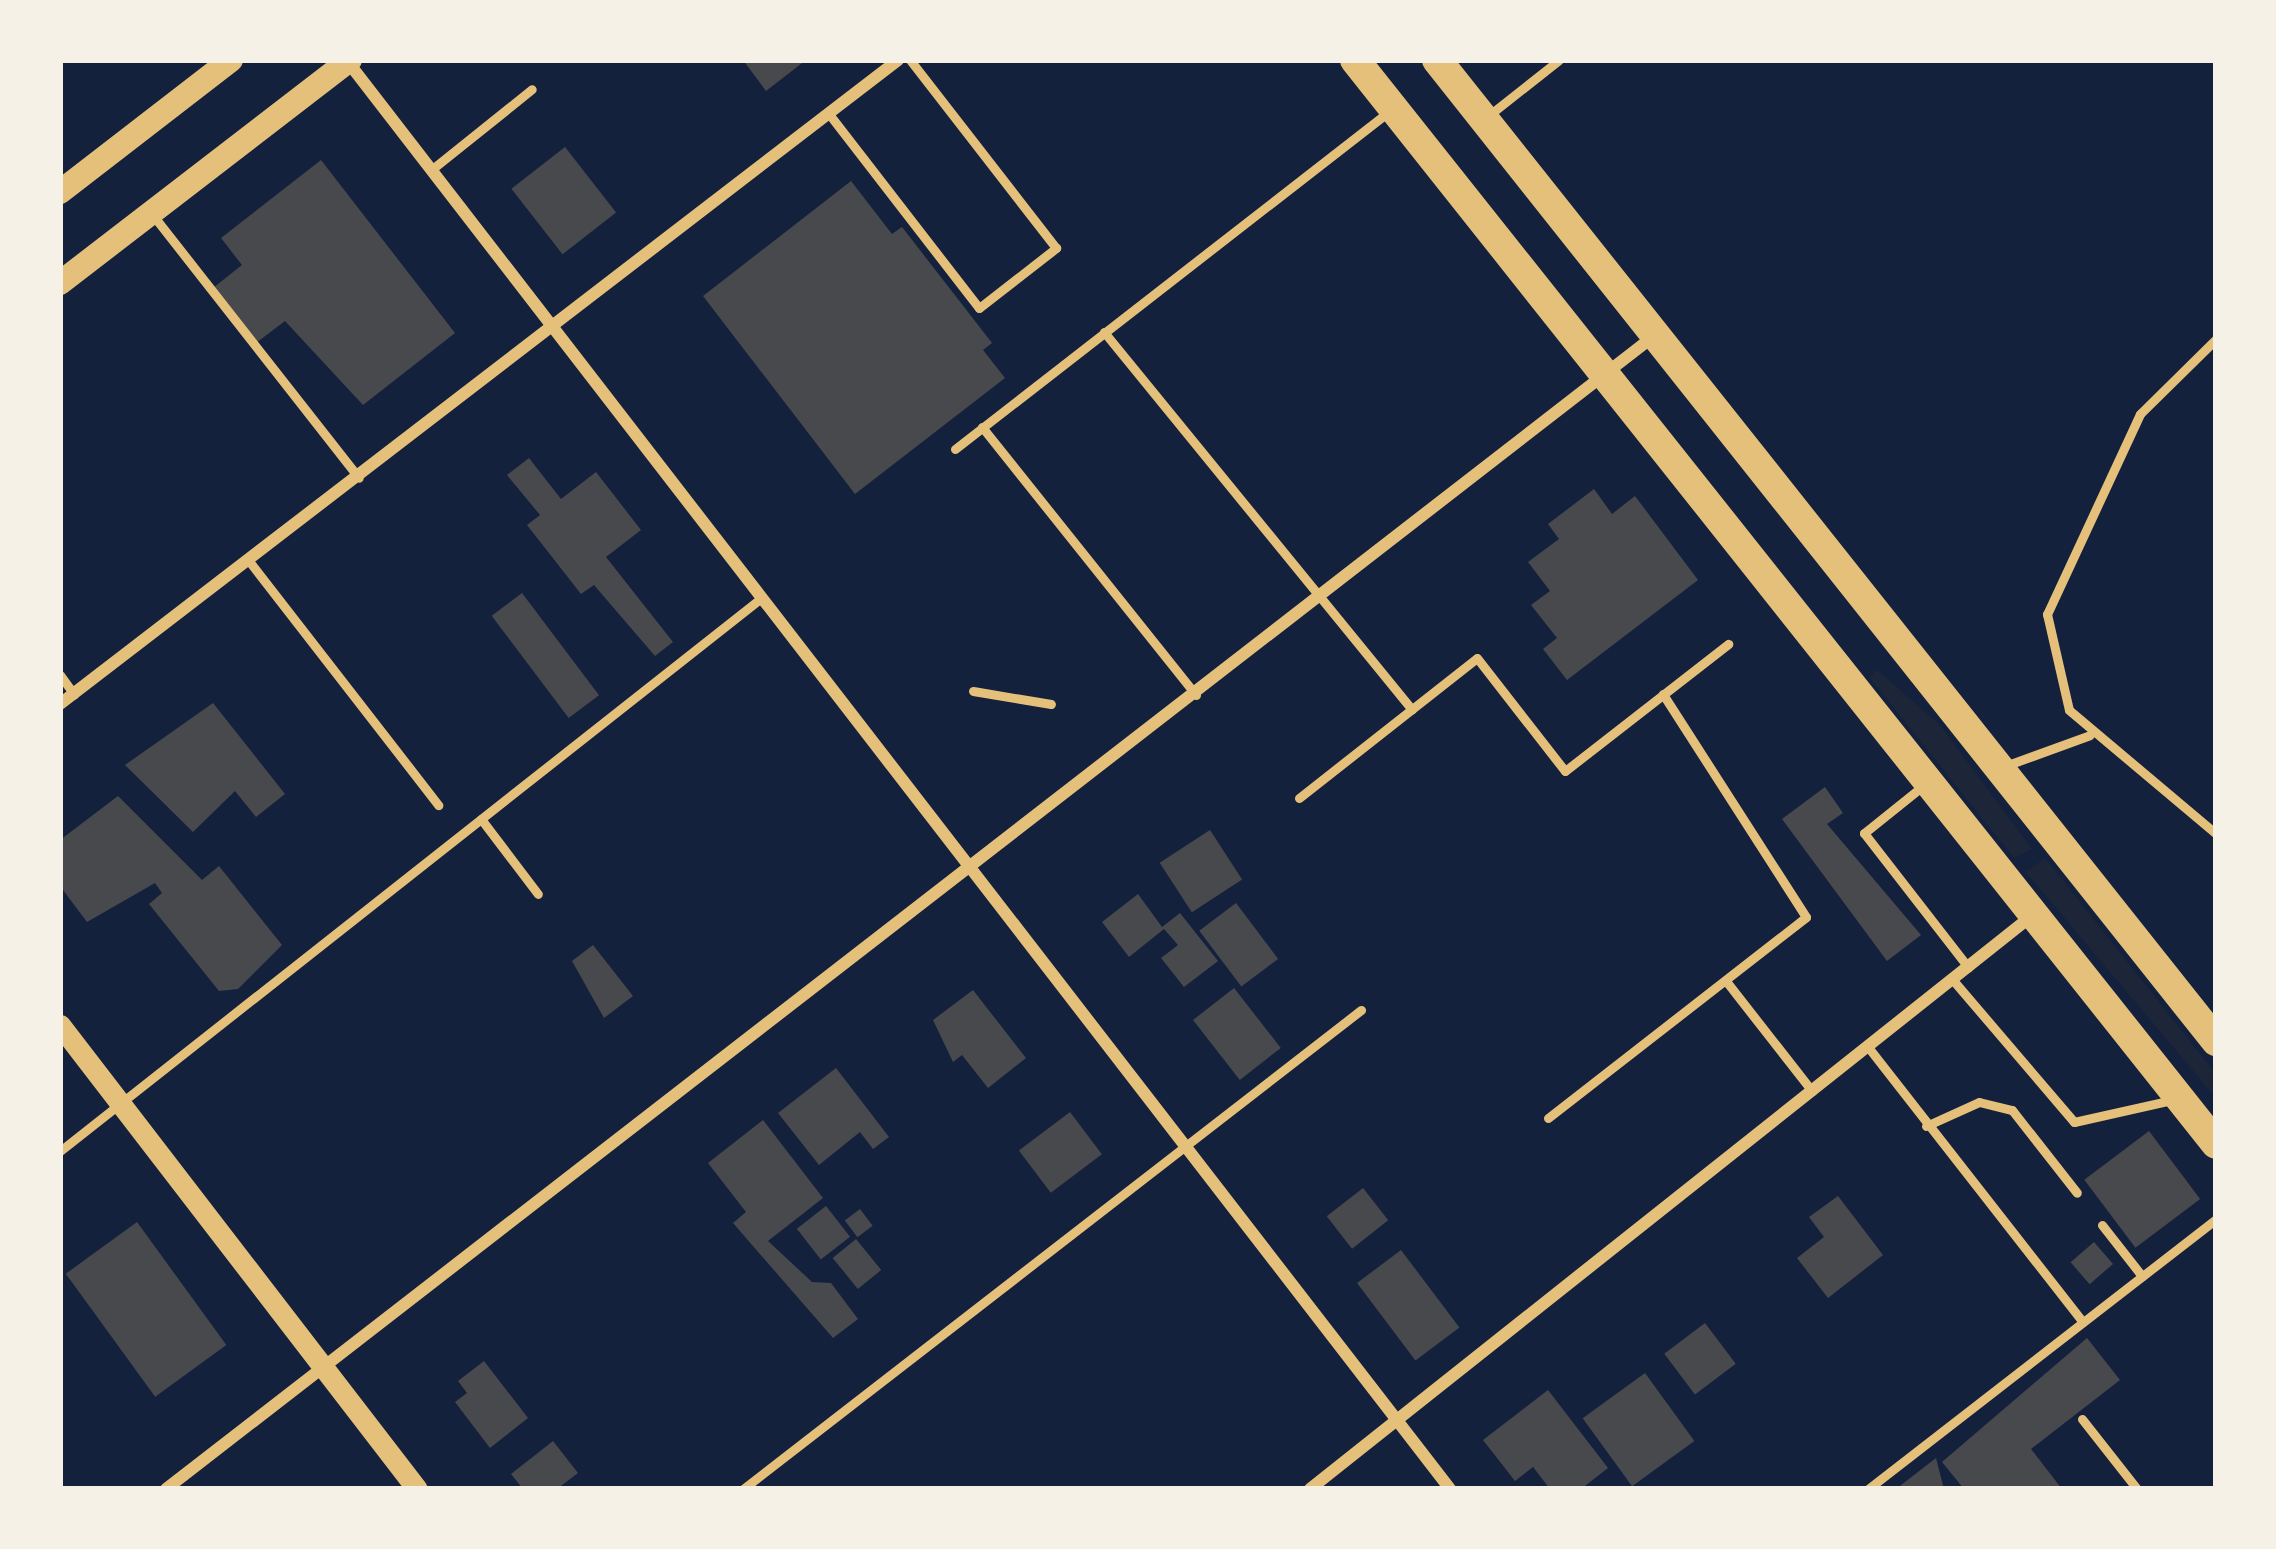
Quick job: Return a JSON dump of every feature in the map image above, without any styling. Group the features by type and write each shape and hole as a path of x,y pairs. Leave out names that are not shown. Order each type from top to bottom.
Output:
{"main road":[{"path":"60,193 231,60"},
{"path":"1355,60 2216,1144"},
{"path":"1437,60 2216,1041"},
{"path":"60,283 349,61"}],"street":[{"path":"60,704 554,329 898,60"},
{"path":"349,61 968,872 1450,1489"},
{"path":"166,1489 1607,377 1655,335"},
{"path":"1310,1489 1399,1423 2034,914"},
{"path":"60,1025 328,1367 417,1489"}],"lane":[{"path":"829,114 979,308 1056,248 910,60"},
{"path":"1484,119 1559,60"},
{"path":"431,170 532,89"},
{"path":"955,449 1393,108"},
{"path":"152,214 359,478"},
{"path":"1104,332 1325,595 1412,709"},
{"path":"2216,339 2140,414 2047,614 2069,710 2090,735 2216,834"},
{"path":"982,428 1196,695"},
{"path":"249,561 438,805"},
{"path":"60,1151 760,599"},
{"path":"1299,798 1477,658 1564,771 1728,644"},
{"path":"60,676 74,694"},
{"path":"973,692 1051,704"},
{"path":"1548,1118 1806,917 1663,694"},
{"path":"2000,768 2090,735"},
{"path":"1928,782 1864,833 1967,967"},
{"path":"481,819 538,894"},
{"path":"1952,979 2074,1122 2180,1098"},
{"path":"1726,981 1812,1091"},
{"path":"743,1489 1361,1010"},
{"path":"1868,1047 2083,1322"},
{"path":"1926,1126 1979,1102 2012,1110 2077,1192"},
{"path":"1868,1489 2216,1219"},
{"path":"2102,1226 2143,1276"},
{"path":"2082,1419 2137,1489"}],"shaded area":[{"path":"1877,670 1940,725 2032,849 2014,858 1869,677"},
{"path":"2045,858 2216,1074 2216,1098 2026,872"}],"building":[{"path":"743,60 806,60 766,91"},
{"path":"565,147 616,212 563,254 511,189"},
{"path":"321,160 455,333 363,405 285,321 256,343 213,288 242,265 221,238"},
{"path":"851,181 892,234 902,227 992,343 983,350 1005,378 855,494 703,296"},
{"path":"529,458 561,499 596,472 641,530 606,557 673,642 655,656 594,585 581,594 527,525 540,515 507,475"},
{"path":"1594,489 1612,514 1635,496 1698,580 1567,680 1543,649 1557,638 1531,605 1550,591 1528,562 1559,539 1548,524"},
{"path":"522,593 599,695 569,718 492,616"},
{"path":"213,703 285,794 256,817 235,791 193,832 125,765"},
{"path":"1825,787 1843,813 1827,824 1921,935 1887,961 1782,819"},
{"path":"118,796 202,880 219,866 282,945 238,989 219,991 149,904 162,893 155,883 87,922 60,886 60,840"},
{"path":"1210,830 1242,879 1192,912 1160,863"},
{"path":"1138,894 1162,927 1180,913 1218,961 1184,987 1161,958 1178,945 1164,929 1129,957 1102,922"},
{"path":"1236,903 1278,959 1241,987 1199,931"},
{"path":"593,945 633,996 604,1018 572,961"},
{"path":"1234,988 1281,1048 1240,1080 1193,1020"},
{"path":"973,990 1026,1058 988,1088 962,1055 953,1062 933,1020"},
{"path":"836,1068 889,1137 873,1149 860,1132 819,1165 778,1113"},
{"path":"1070,1112 1102,1154 1051,1193 1019,1151"},
{"path":"763,1120 823,1198 768,1241 812,1282 831,1283 858,1319 833,1338 733,1223 746,1212 708,1163"},
{"path":"2149,1131 2200,1199 2135,1248 2084,1180"},
{"path":"1363,1188 1388,1220 1352,1249 1327,1216"},
{"path":"1838,1196 1883,1255 1828,1298 1797,1258 1824,1237 1809,1217"},
{"path":"826,1206 850,1237 821,1260 797,1229"},
{"path":"860,1209 873,1226 857,1237 845,1220"},
{"path":"137,1222 226,1345 155,1397 66,1274"},
{"path":"856,1239 881,1270 858,1289 833,1258"},
{"path":"2094,1242 2113,1264 2090,1284 2071,1262"},
{"path":"1401,1250 1459,1327 1415,1361 1357,1283"},
{"path":"1705,1323 1736,1364 1695,1394 1664,1354"},
{"path":"2087,1338 2120,1380 2031,1449 2062,1489 1964,1489 1942,1462"},
{"path":"484,1361 528,1418 490,1448 455,1402 467,1393 458,1381"},
{"path":"1645,1373 1694,1441 1632,1486 1583,1418"},
{"path":"1548,1390 1608,1468 1581,1489 1550,1489 1533,1467 1515,1481 1483,1440"},
{"path":"553,1441 578,1473 557,1489 523,1489 511,1474"},
{"path":"1936,1458 1944,1489 1896,1489"}]}
